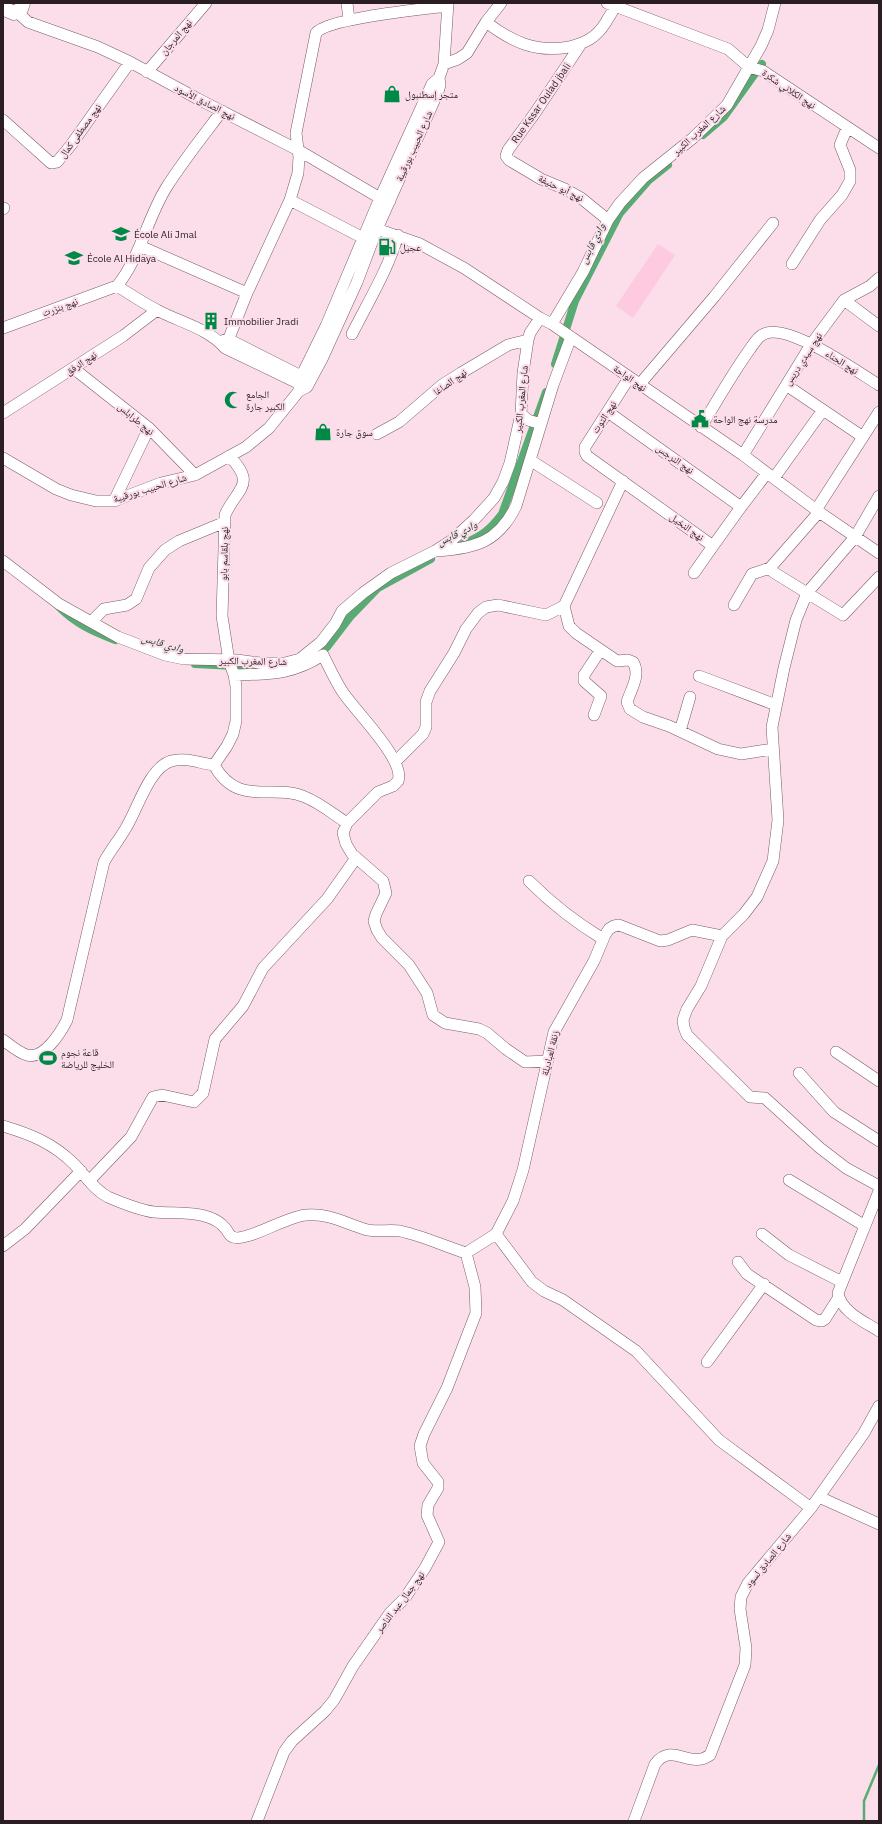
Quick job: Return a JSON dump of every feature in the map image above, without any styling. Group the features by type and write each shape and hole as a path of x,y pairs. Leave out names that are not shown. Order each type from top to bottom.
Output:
{"street":[{"name":"نهج المرجان","path":"147,72 206,3"},
{"path":"347,3 349,20"},
{"path":"444,64 458,59 467,53 486,22 502,3"},
{"name":"شارع المغرب الكبير","path":"552,324 583,272 608,220 620,204 643,178 711,122 727,104 749,67 768,30 775,3"},
{"path":"486,22 499,32 523,44 538,48 557,49 581,44 592,39 598,34 612,4"},
{"name":"نهج الكلاني شكرة","path":"612,4 728,49 749,67 763,71 879,148"},
{"path":"224,343 290,200 298,173 296,133 316,33 323,27 349,20 448,5"},
{"name":"شارع الحبيب بورقيبة","path":"3,458 56,489 71,495 96,501 114,501 161,483 195,475 246,447 269,428 322,358 373,243 373,228 432,84 439,78 444,64 448,5"},
{"name":"نهج الصادق الأسود","path":"13,9 28,22 98,47 130,62 298,150 385,199"},
{"name":"Rue Kssar Oulad jbali","path":"511,161 506,156 508,150 581,44"},
{"name":"نهج مصطفى كمال","path":"3,120 51,163 57,162 71,145 130,62"},
{"path":"222,111 166,188 149,222 140,246 117,286 157,310 303,384"},
{"path":"792,264 820,220 842,195 850,181 850,170 840,145 847,128"},
{"name":"نهج أبو حنيفة","path":"511,161 541,179 581,198 608,220"},
{"path":"290,200 373,243"},
{"path":"640,385 714,297 773,223"},
{"name":"شارع الحبيب بورقيبة","path":"303,384 328,319 364,237 373,228"},
{"name":"نهج الواحة","path":"373,228 398,235 420,244 464,268 540,318 552,324 743,455 817,511 879,553"},
{"path":"352,334 394,250 398,235"},
{"path":"140,246 247,293"},
{"name":"نهج سيدي دريس","path":"743,455 812,343 844,300 870,286 879,278"},
{"name":"نهج بنزرت","path":"3,328 117,286"},
{"path":"844,300 879,326"},
{"name":"نهج الرفق","path":"3,413 123,336 157,310"},
{"name":"شارع المغرب الكبير","path":"3,561 59,604 118,637 164,655 184,659 285,663 300,659 321,642 335,624 342,611 363,593 391,573 435,551 463,530 494,498 503,482 510,463 521,414 523,373 528,340 530,333 540,318"},
{"name":"نهج الحناء","path":"701,427 739,364 758,338 766,333 781,333 812,343 879,385"},
{"path":"435,551 464,549 484,542 497,533 509,520 516,506 541,424 571,337"},
{"name":"نهج الصاغا","path":"378,434 399,422 442,385 460,373 508,345 528,340"},
{"name":"نهج طرابلس","path":"73,368 149,428 195,475"},
{"name":"نهج التوت","path":"587,456 585,447 629,378"},
{"path":"786,385 863,437"},
{"name":"نهج النخيل","path":"587,456 714,546 740,507 771,476 823,410"},
{"name":"نهج النرجس","path":"608,412 740,507"},
{"path":"734,605 752,574 770,568 817,511 879,412"},
{"path":"521,414 528,420 541,424"},
{"path":"114,501 149,428"},
{"name":"نهج بلقاسم بابو","path":"214,765 233,734 236,721 237,700 234,675 229,661 222,616 225,515 228,508 242,490 243,484 241,473 236,463 229,456"},
{"path":"530,460 597,503"},
{"path":"395,762 423,734 426,727 426,702 430,691 454,653 466,629 478,613 486,608 498,605 546,615 564,606 623,481"},
{"path":"879,496 855,537 807,593 796,620 772,727 778,820 773,861 757,897 744,914 722,936 701,986 687,1009 683,1020 687,1035 750,1097 765,1098 820,1148 846,1168 879,1186"},
{"path":"92,622 104,609 111,606 126,605 136,599 150,568 164,550 172,545 225,522"},
{"path":"694,573 714,546"},
{"path":"770,568 843,615 879,577"},
{"path":"564,606 569,626 600,651 617,661 628,660 633,662 635,666 636,680 627,702 630,709 643,717 680,731 718,749 732,752 752,753 773,749"},
{"path":"594,715 601,696 584,681 584,674 600,651"},
{"path":"234,675 263,674 297,669 323,655 342,692 384,744 395,762 399,773 398,781 393,786 378,792 347,823 343,833 346,844 356,858 383,881 386,893 374,921 377,930 382,938 409,965 427,993 433,1016 445,1023 479,1029 487,1033 525,1062 547,1061"},
{"path":"699,676 776,705"},
{"path":"680,731 690,697"},
{"path":"3,1040 23,1054 31,1056 40,1053 48,1047 60,1034 67,1020 104,862 112,846 127,827 144,792 160,768 170,761 184,759 214,765 218,773 239,788 251,792 286,793 304,796 347,823"},
{"path":"89,1181 131,1137 153,1097 162,1095 194,1102 200,1098 206,1083 215,1039 244,1006 263,968 327,899 356,858"},
{"path":"528,881 550,902 576,923 603,939"},
{"name":"زنقة العباديلة","path":"496,1234 513,1201 522,1170 554,1032 594,961 609,929 614,926 619,926 660,941 668,940 692,930 705,931 722,936"},
{"path":"836,1052 879,1081"},
{"path":"799,1073 834,1112 879,1141"},
{"path":"3,1126 30,1134 44,1141 67,1157 97,1190 108,1197 145,1211 182,1212 207,1217 223,1226 234,1238 240,1239 252,1236 279,1222 295,1217 316,1214 338,1219 368,1230 400,1231 430,1239 466,1253 496,1234 532,1282 544,1291 563,1300 636,1351 719,1440 811,1508"},
{"path":"3,1246 25,1229 81,1171"},
{"path":"789,1180 865,1226"},
{"path":"738,1262 747,1274 816,1320 822,1321 825,1319 839,1297 842,1282 879,1191"},
{"path":"762,1234 789,1255 842,1282"},
{"name":"نهج جمال عبد الناصر","path":"257,1821 284,1752 292,1740 325,1711 334,1700 353,1666 390,1613 405,1598 426,1568 439,1542 427,1514 427,1510 438,1488 438,1482 423,1463 420,1446 424,1434 447,1388 476,1313 475,1287 466,1253"},
{"path":"707,1362 764,1284"},
{"path":"839,1297 848,1311 879,1331"},
{"name":"شارع الصادق لسود","path":"634,1821 655,1764 660,1757 665,1754 672,1754 698,1761 710,1755 745,1665 746,1648 740,1617 741,1597 748,1583 819,1497 864,1433 879,1406"},
{"path":"819,1497 879,1524"}],"shaded area":[{"path":"658,244 675,255 633,318 616,306"}],"waterway":[{"name":"وادي قابس","path":"703,135 724,117 762,64"},
{"name":"وادي قابس","path":"555,364 575,301 620,213 648,181 668,165"},
{"name":"وادي قابس","path":"463,544 485,532 502,514 546,392"},
{"name":"وادي قابس","path":"317,656 327,647 350,617 378,588 431,559"},
{"name":"وادي قابس","path":"59,607 65,613 85,626 115,640"},
{"name":"وادي قابس","path":"195,664 255,667"},
{"path":"864,1821 864,1801 879,1765"}],"place":[{"name":"متجر إسطنبول","path":"392,94"},
{"name":"École Ali Jmal","path":"121,234"},
{"name":"عجيل","path":"387,247"},
{"name":"École Al Hidaya","path":"74,258"},
{"name":"Immobilier Jradi","path":"211,321"},
{"name":"الجامع الكبير جارة","path":"233,400"},
{"name":"مدرسة نهج الواحة","path":"700,419"},
{"name":"سوق جارة","path":"323,432"},
{"name":"قاعة نجوم الخليج للرياضة","path":"48,1058"}]}
